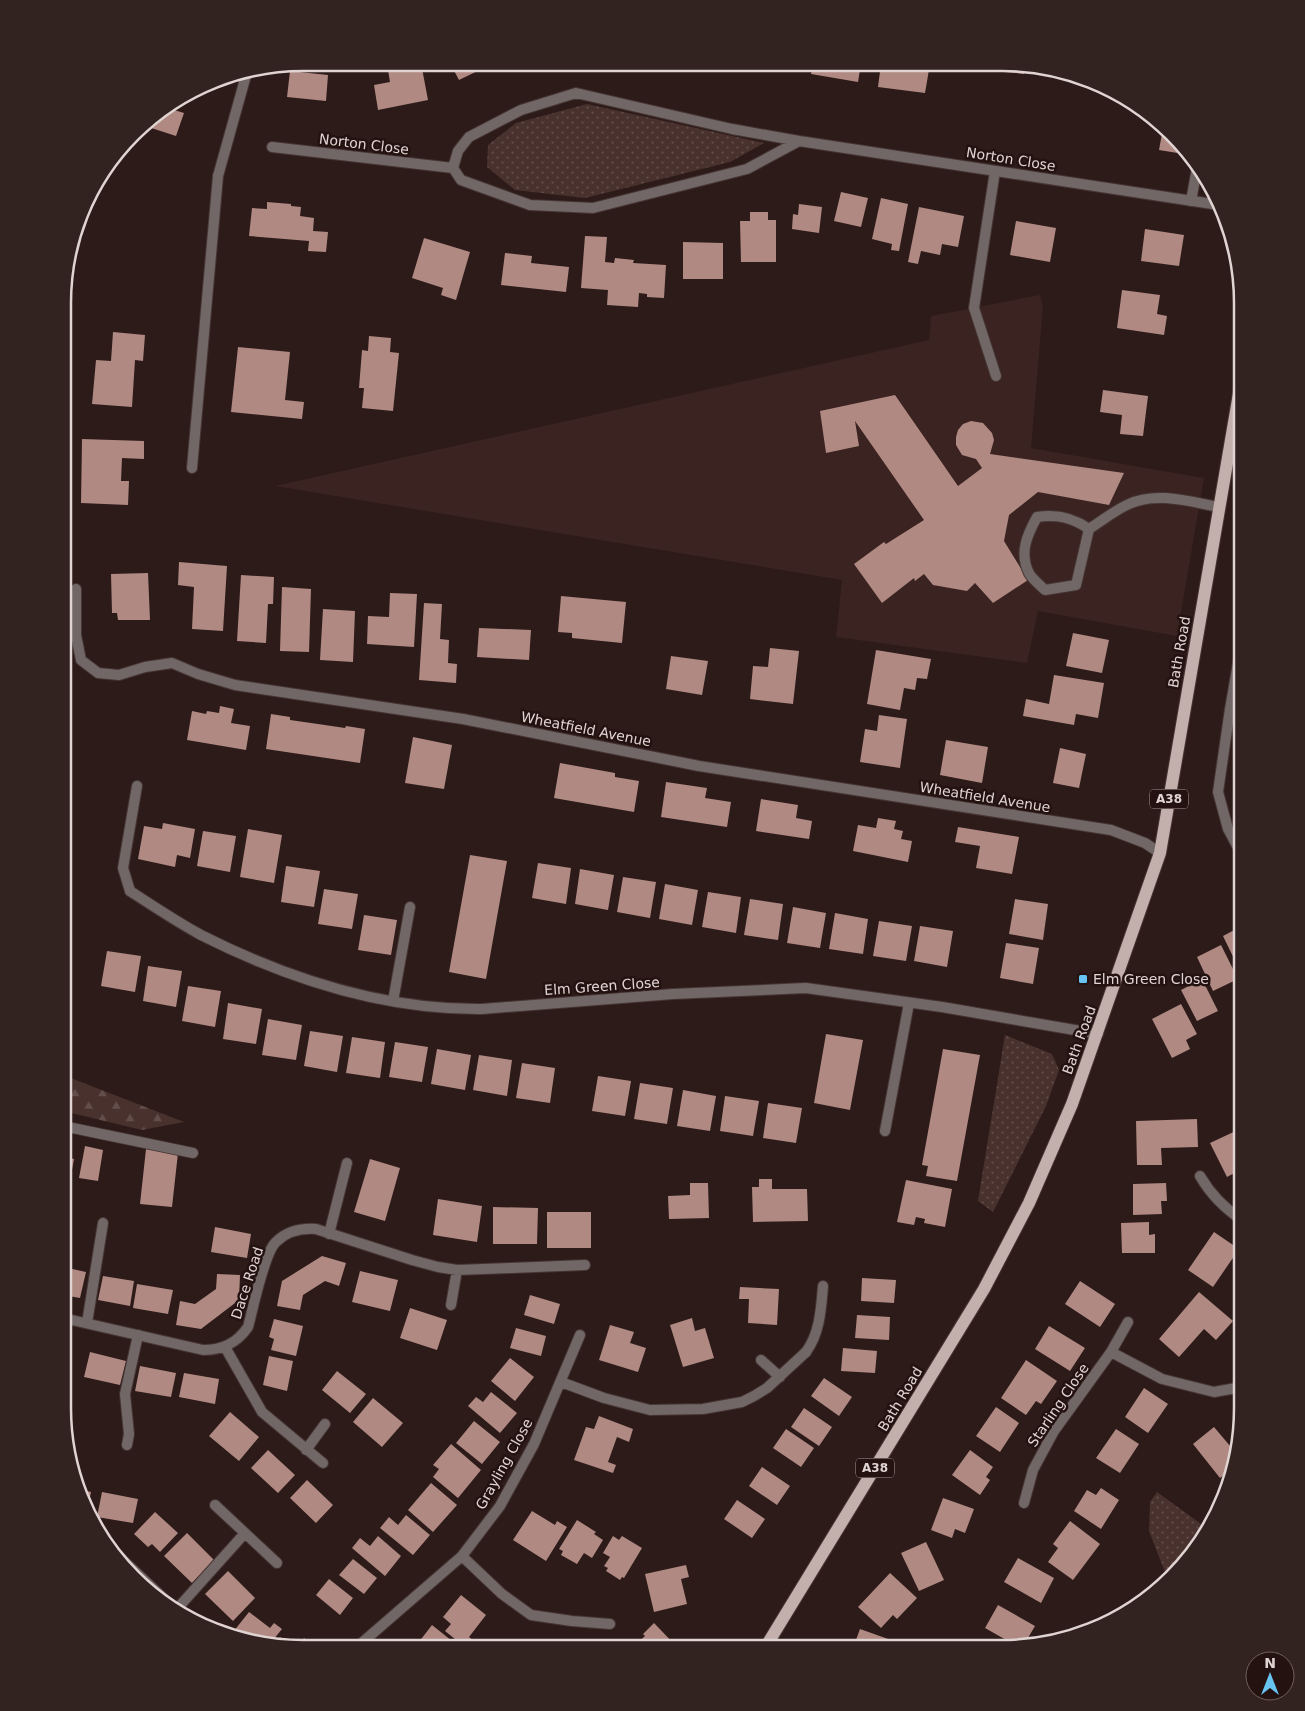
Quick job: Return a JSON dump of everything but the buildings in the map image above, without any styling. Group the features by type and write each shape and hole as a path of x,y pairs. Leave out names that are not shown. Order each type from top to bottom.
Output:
{"main road":[{"name":"Bath Road","path":"770,1640 984,1289 1029,1203 1072,1104 1160,853 1234,422"}],"street":[{"path":"192,468 218,176 245,79"},
{"name":"Norton Close","path":"272,147 452,168 458,151 469,137 521,110 576,93 732,129 799,141 1211,204"},
{"path":"452,168 462,180 530,205 594,208 747,169 799,141"},
{"path":"995,171 974,308 996,376"},
{"path":"1191,201 1196,176"},
{"path":"1089,529 1076,520 1052,515 1036,517 1028,533 1023,552 1029,573 1045,590 1076,585 1089,529 1130,503 1156,498 1182,500 1219,507"},
{"name":"Wheatfield Avenue","path":"76,588 76,635 81,660 98,673 119,675 145,667 172,663 198,674 235,685 464,719 708,767 1111,830 1145,843 1160,853"},
{"path":"1234,686 1218,792 1228,829 1234,840"},
{"name":"Elm Green Close","path":"137,786 122,868 130,891 200,934 256,961 324,986 394,1001 451,1009 482,1009 673,994 806,988 909,1002 1098,1034"},
{"path":"394,1001 410,907"},
{"path":"886,1131 909,1002"},
{"path":"71,1128 193,1153"},
{"path":"330,1234 347,1163"},
{"path":"1200,1176 1223,1207 1234,1215"},
{"path":"87,1323 104,1223"},
{"name":"Dace Road","path":"225,1347 243,1334 248,1326 268,1256 275,1243 286,1234 302,1228 316,1229 412,1260 458,1270 585,1265"},
{"path":"451,1305 458,1270"},
{"path":"561,1382 604,1398 650,1410 703,1409 742,1402 767,1388 806,1352 812,1344 820,1315 823,1286"},
{"path":"71,1320 203,1350 216,1350 225,1347 262,1412 323,1463"},
{"name":"Starling Close","path":"1024,1503 1033,1470 1054,1431 1111,1352 1128,1322"},
{"path":"127,1445 129,1434 125,1394 138,1335"},
{"name":"Grayling Close","path":"365,1640 462,1556 500,1506 534,1444 580,1335"},
{"path":"1111,1352 1162,1379 1214,1392 1234,1388"},
{"path":"761,1360 780,1376"},
{"path":"306,1450 325,1424"},
{"path":"215,1505 277,1563"},
{"path":"181,1605 245,1533"},
{"path":"462,1556 502,1594 531,1615 610,1624"}],"shaded area":[{"path":"1040,295 1043,307 1031,448 1204,478 1177,636 1038,611 1027,663 836,637 842,580 275,486 929,340 931,316"}],"green space":[{"path":"587,104 764,143 730,162 585,198 515,190 487,167 488,145 516,123"},
{"path":"1005,1035 1052,1054 1059,1070 1046,1106 993,1212 978,1201"},
{"path":"71,1078 184,1122 142,1130 71,1113"},
{"path":"1157,1492 1202,1525 1186,1549 1165,1573 1149,1531 1150,1502"}],"place":[{"name":"Elm Green Close","path":"1083,979"}]}
